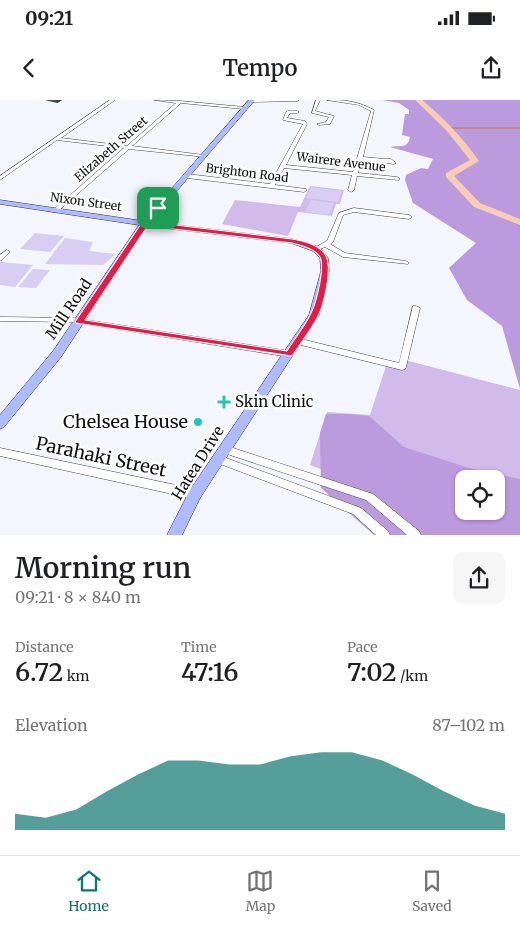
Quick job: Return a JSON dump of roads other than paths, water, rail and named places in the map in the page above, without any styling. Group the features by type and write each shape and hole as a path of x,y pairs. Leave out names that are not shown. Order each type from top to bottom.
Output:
{"main road":[{"name":"Mill Road","path":"0,424 57,354 145,224 252,100"},
{"name":"Nixon Street","path":"0,202 145,224 299,242 316,249"},
{"path":"158,208 156,219 165,226"},
{"name":"Hatea Drive","path":"174,535 195,494 289,354 316,310 325,271 324,258 316,249"}],"street":[{"path":"0,178 112,100"},
{"path":"156,100 244,108"},
{"path":"252,100 297,100"},
{"path":"318,100 312,112 332,116 328,123 320,124"},
{"path":"330,100 360,104 372,111 350,190"},
{"name":"Elizabeth Street","path":"55,211 180,102"},
{"path":"272,186 305,122 284,119 288,112 297,112"},
{"path":"57,139 204,156"},
{"path":"360,158 386,161"},
{"name":"Wairere Avenue","path":"283,166 396,179"},
{"name":"Brighton Road","path":"187,176 304,190"},
{"path":"316,249 327,245 333,238 341,214 345,211 354,210 409,216"},
{"path":"327,245 343,255 406,263"},
{"path":"0,259 7,252"},
{"path":"297,341 402,367 416,308"},
{"path":"0,319 79,322 289,354"},
{"name":"Parahaki Street","path":"0,452 195,494"},
{"path":"221,454 357,511 384,535"},
{"path":"221,454 369,497 415,535"}],"waterway":[{"path":"418,100 449,129 475,161 449,175 477,205 520,222"},
{"path":"447,128 520,128"}],"place":[{"name":"Skin Clinic","path":"224,402"},
{"name":"Chelsea House","path":"198,422"}]}
